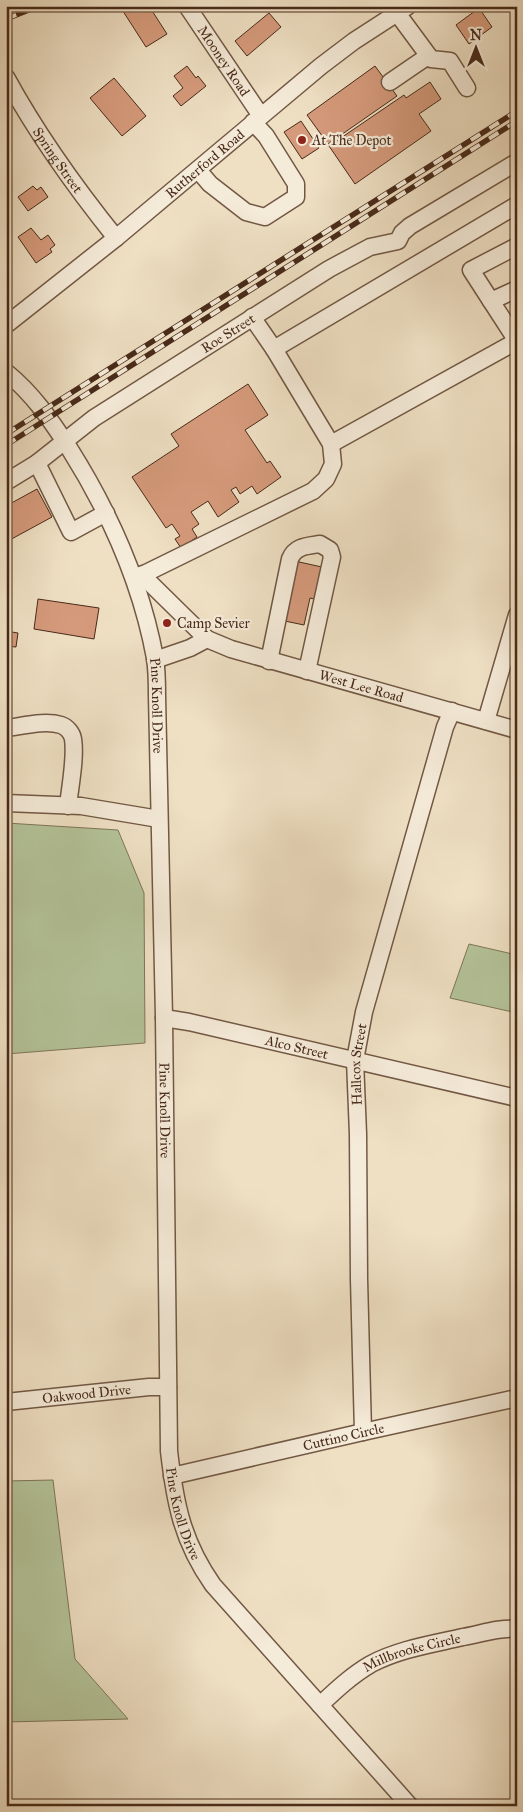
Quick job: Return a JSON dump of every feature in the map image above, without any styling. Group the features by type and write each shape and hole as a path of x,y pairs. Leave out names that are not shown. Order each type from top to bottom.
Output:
{"street":[{"name":"Mooney Road","path":"187,6 296,184 296,197 265,217 246,212 210,184 198,170"},
{"name":"Rutherford Road","path":"6,325 116,238 257,119 354,41 402,9"},
{"path":"402,9 431,60 450,61 467,88"},
{"path":"390,82 428,56"},
{"name":"Spring Street","path":"6,77 52,153 93,210 116,238"},
{"name":"Roe Street","path":"6,482 37,463 94,418 329,269 364,250 398,241 402,233 410,226 517,162"},
{"path":"274,350 517,205"},
{"path":"331,444 517,341 471,270 517,246"},
{"path":"491,302 517,289"},
{"path":"134,577 146,573 313,491 326,479 333,464 331,444 274,350 252,318"},
{"name":"Pine Knoll Drive","path":"6,372 25,387 82,468 106,513 134,577 155,660 164,1018 169,1451 175,1499 182,1526 192,1551 206,1574 410,1806"},
{"path":"37,463 71,532 106,513"},
{"path":"269,661 292,552 297,549 320,544 330,550 332,557 307,672"},
{"name":"West Lee Road","path":"134,577 147,580 207,639 231,649 517,730"},
{"path":"486,721 517,615"},
{"path":"155,660 190,648 207,639"},
{"name":"Hallcox Street","path":"363,1432 355,1060 364,1012 445,727 452,712"},
{"path":"6,728 47,724 62,725 70,730 73,738 73,755 68,806"},
{"path":"6,803 68,806 159,819"},
{"name":"Alco Street","path":"164,1018 189,1022 517,1098"},
{"name":"Oakwood Drive","path":"6,1402 149,1387 168,1387"},
{"name":"Cuttino Circle","path":"172,1476 517,1398"},
{"name":"Millbrooke Circle","path":"320,1705 358,1673 385,1657 438,1642 501,1629 517,1629"}],"green space":[{"path":"6,823 118,830 144,893 145,1043 6,1054"},
{"path":"469,944 517,955 517,1013 450,998"},
{"path":"53,1480 75,1659 128,1719 6,1722 6,1481"}],"building":[{"path":"123,6 149,6 167,34 146,47 121,8"},
{"path":"479,8 492,27 469,44 456,25"},
{"path":"269,13 281,27 247,56 235,41"},
{"path":"187,66 196,78 198,76 206,86 181,106 173,96 183,88 174,76"},
{"path":"375,66 397,96 328,144 307,115"},
{"path":"114,78 146,116 122,136 90,98"},
{"path":"430,82 441,99 419,114 431,131 355,184 329,146 404,95 406,98"},
{"name":"At The Depot","path":"301,121 319,148 302,159 284,132"},
{"path":"6,152 12,159 6,164"},
{"path":"33,186 37,190 41,187 48,197 28,211 18,197"},
{"path":"31,228 41,240 48,235 55,245 50,249 52,252 36,263 18,237"},
{"path":"6,252 12,259 6,264"},
{"path":"248,384 268,415 245,430 267,463 270,461 281,477 257,494 252,486 240,494 236,487 231,490 239,502 218,517 208,501 191,512 199,524 192,529 197,537 181,548 175,539 180,536 172,524 166,528 132,477 179,446 171,434"},
{"path":"37,489 52,517 6,542 6,506"},
{"path":"290,560 322,567 318,600 310,598 304,625 280,620"},
{"path":"38,599 99,608 94,639 34,629"},
{"path":"6,631 18,633 16,647 6,646"}],"railway":[{"path":"6,19 39,6"},
{"path":"6,434 517,111"},
{"path":"6,445 517,121"}],"place":[{"name":"At The Depot","path":"302,140"},
{"name":"Camp Sevier","path":"167,623"}]}
